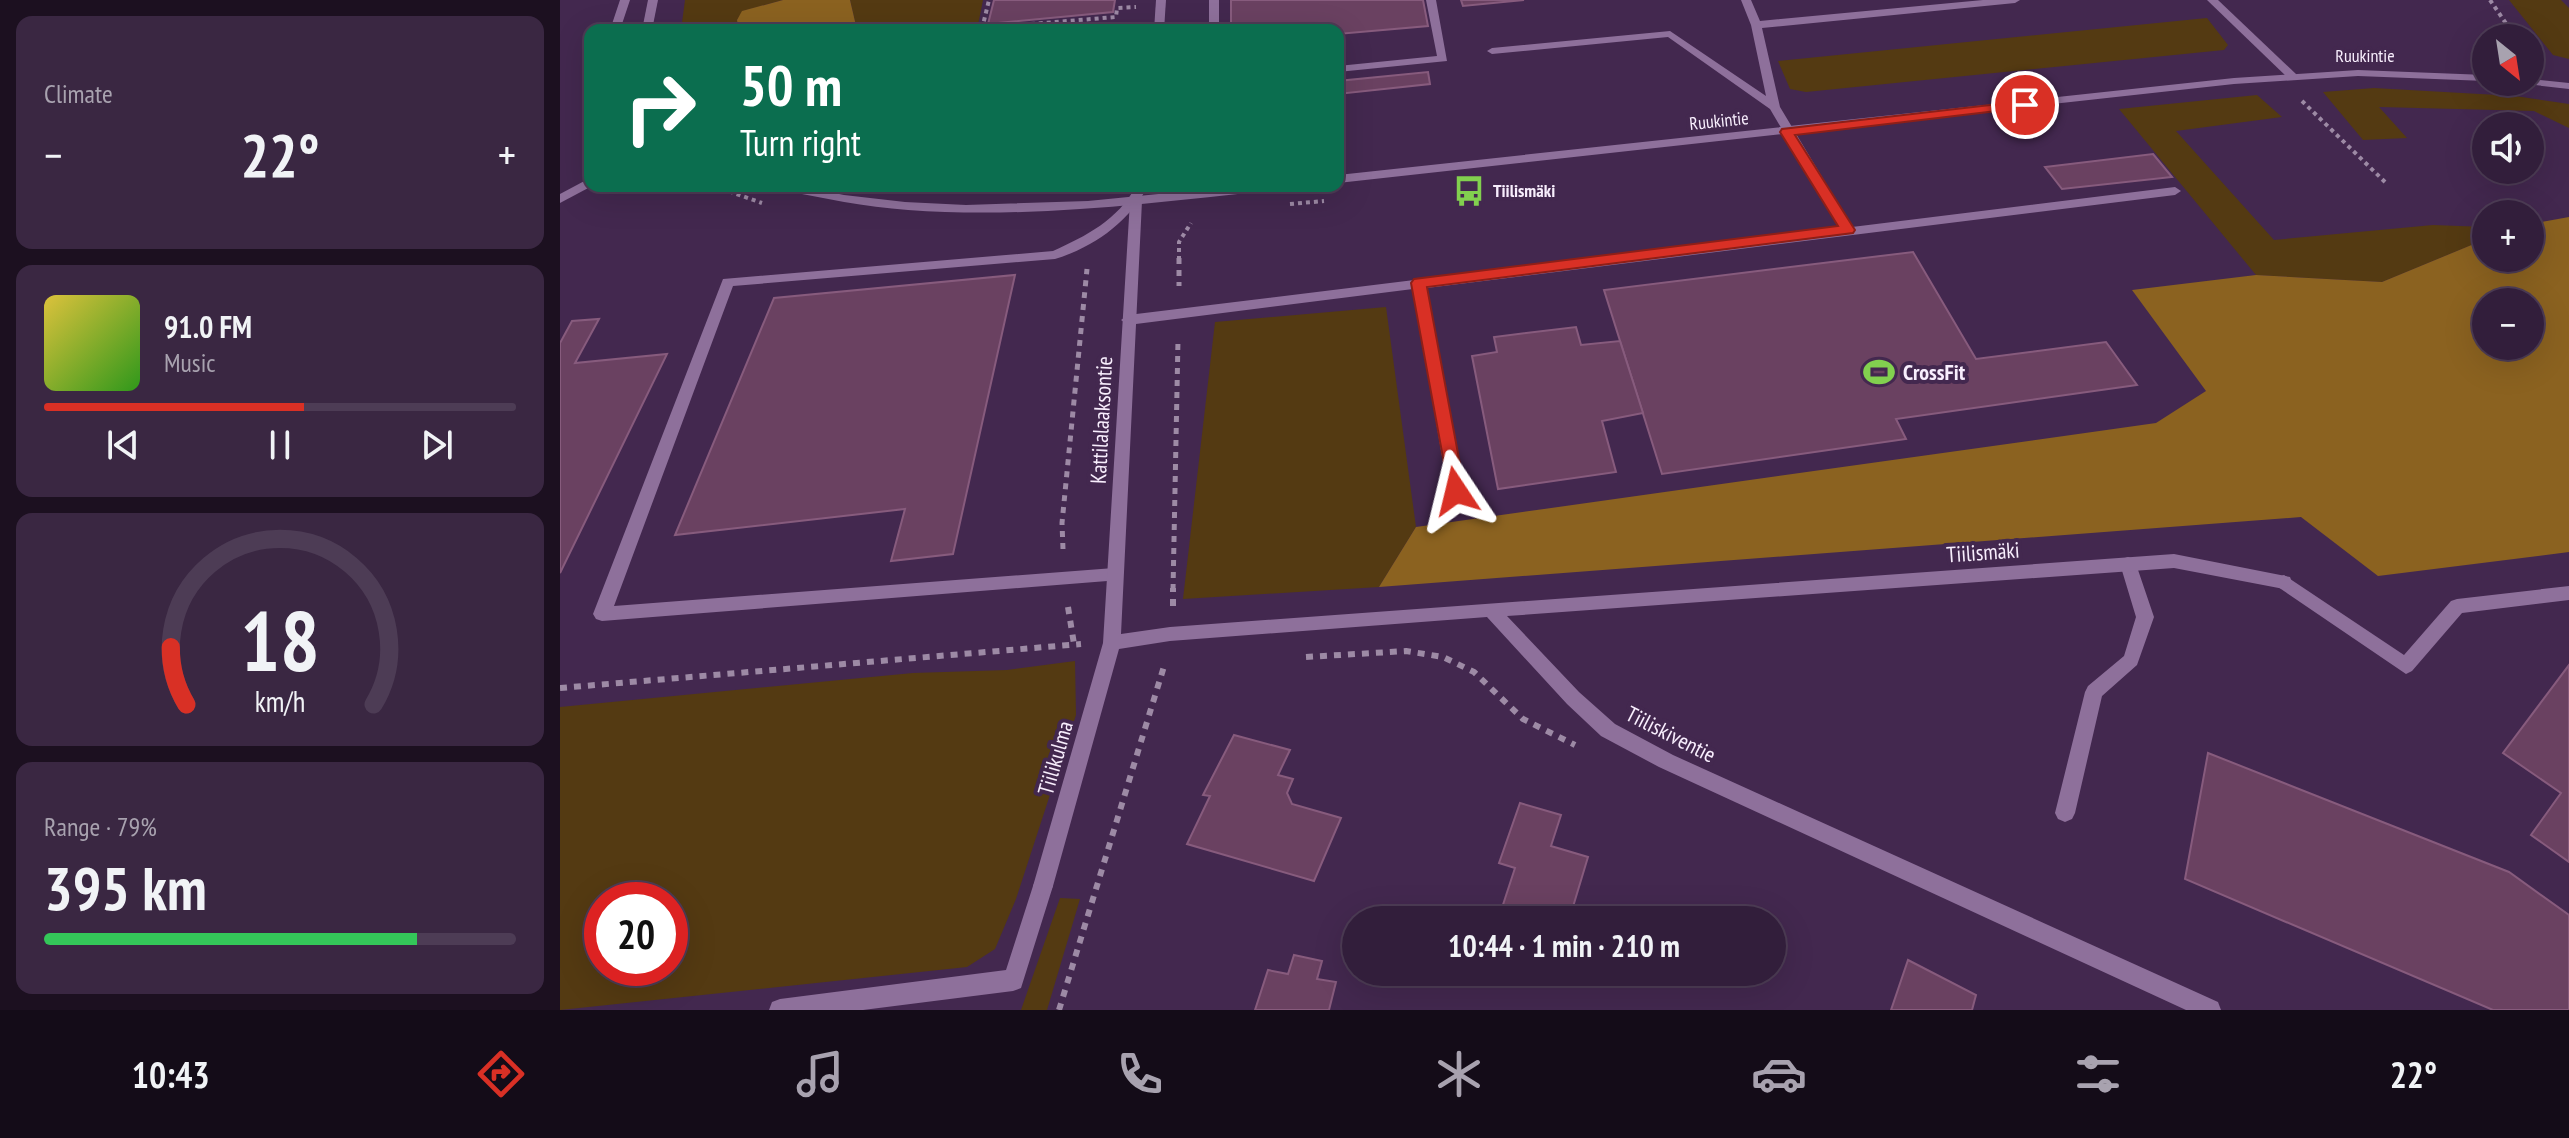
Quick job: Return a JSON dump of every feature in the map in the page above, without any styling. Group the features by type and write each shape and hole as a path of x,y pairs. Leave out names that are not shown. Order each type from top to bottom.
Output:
{"street":[{"path":"617,24 625,0"},
{"path":"648,24 653,0"},
{"path":"1214,0 1214,24"},
{"path":"1344,68 1443,59 1431,0"},
{"path":"1746,0 1756,25 1774,107 1848,230"},
{"path":"1756,25 2015,0"},
{"path":"2212,0 2285,77"},
{"path":"1159,24 1161,2"},
{"path":"1492,51 1670,34 1774,107"},
{"name":"Ruukintie","path":"1344,178 2285,77 2358,73 2472,77"},
{"path":"2544,83 2569,86"},
{"path":"560,199 584,185"},
{"path":"1128,320 2175,191"},
{"path":"810,192 853,201 952,211 1015,211 1136,201 1197,192"},
{"path":"1114,575 602,614 728,282 1055,255 1096,237 1136,201 1140,192"},
{"name":"Kattilalaaksontie","path":"1112,643 1136,201"},
{"path":"1419,283 1456,491"},
{"name":"Tiilismäki","path":"1491,610 2174,561 2284,582 2406,666 2457,606 2569,593"},
{"path":"2065,813 2094,692 2131,660 2145,617 2128,564"},
{"path":"1112,643 1170,634 1491,610"},
{"name":"Tiiliskiventie","path":"1491,610 1573,698 1608,730 1690,772 2210,1010"},
{"name":"Tiilikulma","path":"780,1010 1013,980 1112,643"}],"path":[{"path":"983,24 989,0"},
{"path":"2490,0 2506,24"},
{"path":"1062,24 1098,21 1116,17 1117,8 1161,2"},
{"path":"2285,77 2386,183"},
{"path":"1174,600 1179,242 1190,224 1198,219"},
{"path":"1074,645 1064,579 1062,523 1089,252 1085,242"},
{"path":"560,688 1112,643"},
{"path":"1301,657 1406,651 1443,657 1474,672 1523,719 1589,752"},
{"path":"1059,1010 1165,664 1180,664"}],"shaded area":[{"path":"685,0 783,0 743,11 738,24 682,24"},
{"path":"783,0 850,0 856,24 738,24 742,11"},
{"path":"850,0 983,0 978,24 856,24"},
{"path":"2509,0 2561,0 2569,8 2569,59 2553,55 2544,44 2544,24 2528,24"},
{"path":"2207,18 2228,45 2224,50 1806,92 1790,89 1778,61"},
{"path":"2374,88 2472,94 2472,96 2515,96 2569,104 2569,128 2544,116 2544,112 2379,107 2407,138 2363,140 2323,92"},
{"path":"2257,95 2282,117 2176,131 2274,240 2433,225 2472,226 2472,245 2382,282 2256,275 2119,109"},
{"path":"2569,217 2569,552 2378,576 2301,517 1379,587 1416,527 2156,423 2206,391 2132,290 2256,275 2382,282 2472,245 2472,272 2544,272 2544,221"},
{"path":"1386,307 1416,527 1379,587 1183,599 1215,322"},
{"path":"1075,661 1076,715 1016,899 995,949 967,967 560,1010 560,707 913,673 1007,670"},
{"path":"1060,898 1080,899 1047,1010 1021,1010"}],"building":[{"path":"994,0 1115,0 1113,12 988,24"},
{"path":"1231,0 1423,0 1428,26 1344,33 1344,24 1231,24"},
{"path":"1461,0 1524,0 1463,6"},
{"path":"1428,72 1430,84 1344,93 1344,80"},
{"path":"2153,154 2172,177 2062,189 2045,167"},
{"name":"CrossFit","path":"1913,252 1976,359 2106,342 2137,385 1896,419 1906,439 1662,474 1604,290"},
{"path":"1015,275 953,554 891,561 905,509 675,535 774,298"},
{"path":"599,319 575,363 667,354 560,573 560,343 572,321"},
{"path":"1576,327 1581,345 1620,341 1643,413 1602,421 1616,472 1498,489 1472,356 1497,352 1494,337"},
{"path":"2569,665 2569,862 2531,835 2561,793 2503,753"},
{"path":"1234,735 1290,750 1278,775 1293,779 1287,793 1292,804 1341,818 1314,881 1187,844 1210,796 1203,795"},
{"path":"2208,753 2509,872 2569,915 2569,1010 2493,1010 2185,879"},
{"path":"1520,803 1561,815 1551,846 1588,857 1573,906 1503,906 1515,868 1499,863"},
{"path":"1294,955 1322,961 1317,979 1336,982 1329,1010 1255,1010 1268,970 1288,974"},
{"path":"1908,960 1976,995 1972,1010 1891,1010"}],"place":[{"name":"Tiilismäki","path":"1469,191"},
{"name":"CrossFit","path":"1879,372"}],"route":[{"path":"1456,491 1419,283 1848,230 1787,132 2025,105"}]}
